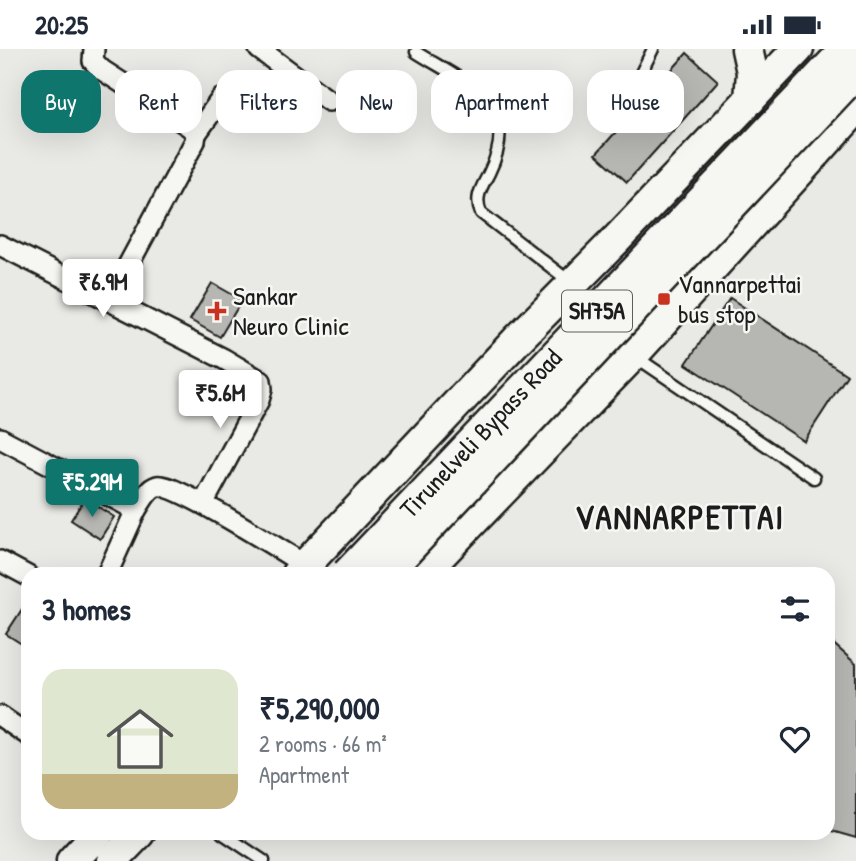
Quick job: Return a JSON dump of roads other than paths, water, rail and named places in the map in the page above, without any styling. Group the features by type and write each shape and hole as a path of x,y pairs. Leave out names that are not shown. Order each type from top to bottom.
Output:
{"main road":[{"path":"747,49 752,72 750,100"},
{"path":"303,567 798,49"},
{"name":"Tirunelveli Bypass Road","path":"354,567 846,49"},
{"name":"Tirunelveli Bypass Road","path":"391,567 856,73"},
{"path":"429,567 632,355 856,109"},
{"path":"827,141 856,147"},
{"path":"670,185 662,202 662,214 681,235 703,254 716,255 732,246"},
{"path":"72,861 92,840"}],"street":[{"path":"94,49 93,61 102,70 191,127 196,134"},
{"path":"259,49 330,101"},
{"path":"110,299 195,141 196,134 216,106"},
{"path":"0,244 110,299 261,381 259,400 203,504"},
{"path":"0,438 136,510"},
{"path":"110,567 136,510 151,490 166,486 203,504 298,567"},
{"path":"0,561 21,572"},
{"path":"0,716 21,730"}],"lane":[{"path":"642,70 653,49"},
{"path":"416,52 484,96 496,111 500,130 498,151 478,194 477,204 481,213 573,284"},
{"path":"632,355 814,478"},
{"path":"232,840 264,861"}],"place":[{"name":"Vannarpettai bus stop","path":"664,299"},
{"name":"Sankar Neuro Clinic","path":"217,311"}],"district":[{"name":"VANNARPETTAI","path":"680,517"}]}
